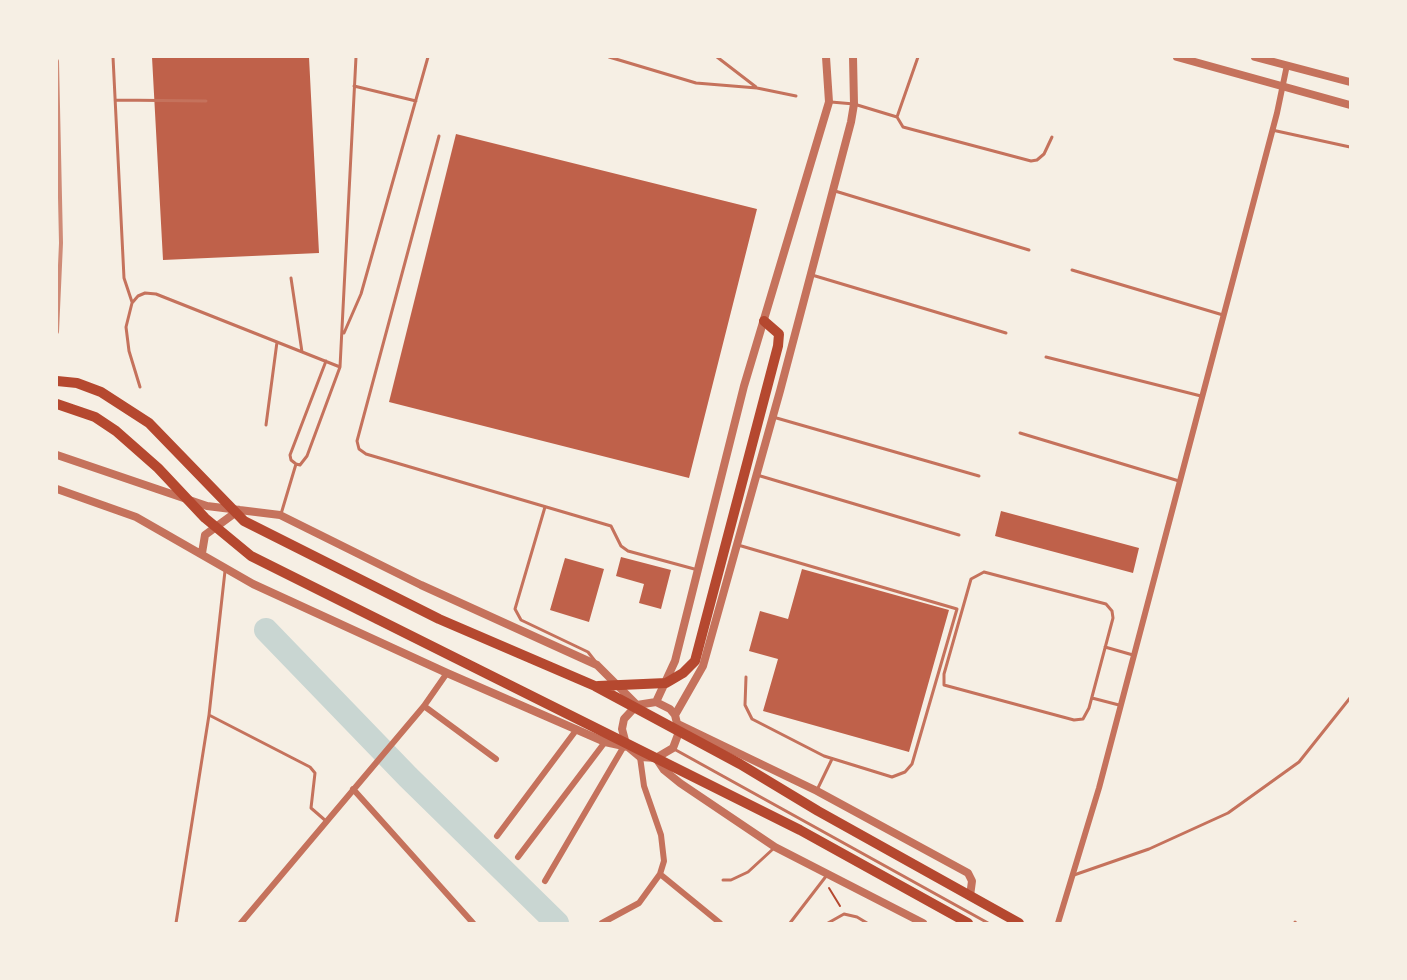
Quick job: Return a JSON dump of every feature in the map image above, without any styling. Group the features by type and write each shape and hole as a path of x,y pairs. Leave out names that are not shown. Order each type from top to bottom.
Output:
{"highway":[{"path":"594,686 621,687 666,683 683,673 694,661 778,346 779,334 764,321"},
{"path":"57,381 77,383 101,392 148,423 244,521 439,619 594,686 740,764 818,811 1019,923"},
{"path":"57,404 95,417 116,431 158,468 205,518 251,556 800,830 935,904 961,921"}],"street":[{"path":"656,702 675,661 744,386 829,102 826,57"},
{"path":"57,489 136,517 253,584 447,673 604,742 626,746 640,757 656,758 673,748 677,741 677,720 703,666 773,417 854,104 853,57"},
{"path":"1177,57 1350,105"},
{"path":"1255,57 1288,61 1350,82"},
{"path":"1058,923 1134,655 1272,130 1288,61"},
{"path":"57,455 207,506 280,515 421,585 597,665 637,705"},
{"path":"202,553 205,535 239,510"},
{"path":"241,923 424,706 447,673"},
{"path":"626,746 623,738 624,719 637,705 656,702 670,709 677,720 817,791 969,873 972,880 970,896"},
{"path":"424,706 496,759"},
{"path":"496,836 577,729"},
{"path":"518,857 604,742"},
{"path":"546,881 626,746"},
{"path":"602,923 639,903 660,874 665,854 644,786 640,757"},
{"path":"656,758 664,770 680,783 775,847 826,877 923,923"},
{"path":"353,789 473,923"},
{"path":"660,874 720,923"}],"lane":[{"path":"113,57 124,278 132,303"},
{"path":"326,361 290,455 291,460 296,464 300,465 308,456 340,366 356,57"},
{"path":"343,336 361,294 428,57"},
{"path":"609,57 696,83 757,88 796,96"},
{"path":"717,57 757,88"},
{"path":"918,57 897,117 898,122 909,130 1031,161 1037,160 1044,154 1052,137"},
{"path":"354,86 416,101"},
{"path":"116,100 206,101"},
{"path":"829,102 854,104 897,117"},
{"path":"1272,130 1350,147"},
{"path":"439,136 357,441 359,449 366,454 611,526 621,546 636,554 699,570"},
{"path":"832,190 1029,250"},
{"path":"1072,270 1223,315"},
{"path":"810,275 1006,333"},
{"path":"291,278 302,352"},
{"path":"140,387 129,351 126,327 132,303 138,296 145,293 156,294 340,366"},
{"path":"266,425 277,342"},
{"path":"1046,357 1202,396"},
{"path":"773,417 979,476"},
{"path":"1020,433 1179,481"},
{"path":"280,515 296,464"},
{"path":"756,475 959,535"},
{"path":"545,507 515,609 521,620 588,652 597,665"},
{"path":"737,544 957,609 912,764 905,772 892,777 832,759 752,718 745,705 746,677"},
{"path":"176,923 209,715 225,566"},
{"path":"984,572 1106,604 1112,611 1113,618 1106,647 1092,698 1083,719 1074,720 944,685 944,674 971,579 984,572"},
{"path":"1106,647 1134,655"},
{"path":"1092,698 1120,705"},
{"path":"1072,875 1149,849 1228,813 1299,762 1350,698"},
{"path":"209,715 310,766 315,772 311,808 326,821"},
{"path":"673,748 988,923"},
{"path":"817,791 832,759"},
{"path":"723,880 731,880 748,872 775,847"},
{"path":"790,923 826,877"},
{"path":"828,923 844,914 857,917 867,923"}],"path":[{"path":"826,877 844,914"}],"building":[{"path":"152,57 309,57 319,253 163,260"},
{"path":"456,134 757,209 689,478 389,402"},
{"path":"1001,511 1139,548 1133,573 995,536"},
{"path":"621,557 671,570 661,609 639,603 644,584 616,576"},
{"path":"565,558 604,569 589,622 550,610"},
{"path":"802,569 949,610 909,752 763,711 778,659 749,651 760,611 788,619"}],"waterway":[{"path":"266,630 408,777 557,923"}],"railway":[{"path":"57,61 61,243 57,332"}]}
